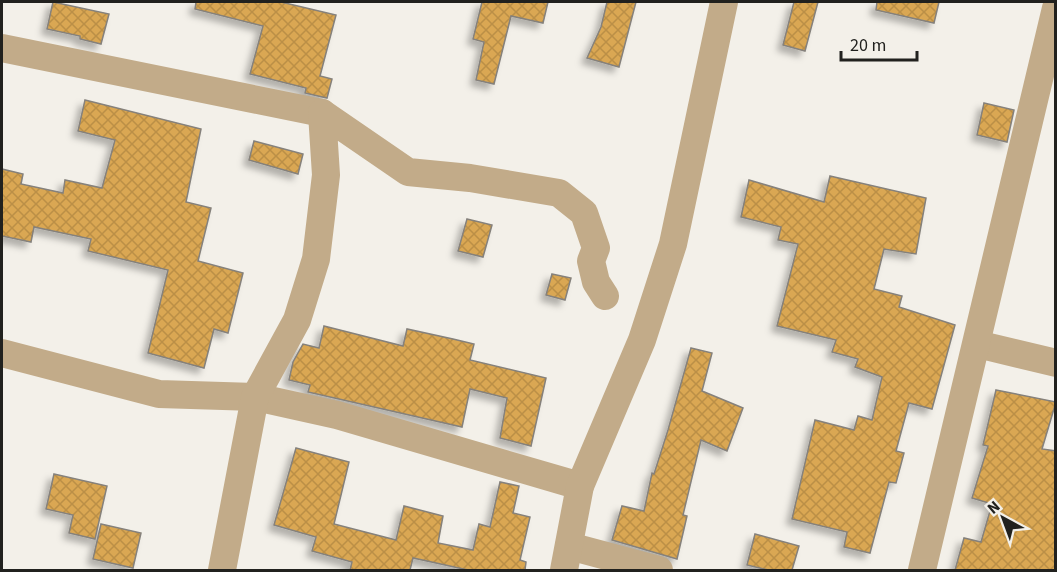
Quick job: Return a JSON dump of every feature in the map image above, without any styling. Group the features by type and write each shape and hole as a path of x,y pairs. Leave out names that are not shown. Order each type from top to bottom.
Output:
{"street":[{"path":"659,570 566,558 580,486 642,340 674,244 724,2"},
{"path":"922,570 977,345 1004,218 1049,60 1056,8"},
{"path":"2,48 322,113 408,172 470,178 559,193 584,213 596,248 591,261 596,282 605,296"},
{"path":"222,570 255,397 297,320 316,259 326,175 322,113"},
{"path":"977,345 1056,363"},
{"path":"2,353 159,394 255,397 337,415 580,486"}],"building":[{"path":"53,2 109,14 101,44 80,39 80,36 47,29"},
{"path":"196,2 281,2 336,15 320,76 332,79 327,98 305,93 306,88 250,74 263,26 195,9"},
{"path":"482,2 548,2 543,23 511,16 494,84 476,80 484,42 473,39"},
{"path":"607,2 636,2 619,67 587,58 601,27"},
{"path":"794,2 818,2 805,51 783,45"},
{"path":"877,2 939,2 934,23 876,10"},
{"path":"85,100 201,129 186,202 211,208 198,261 243,273 228,333 214,329 204,368 148,353 168,270 88,251 91,239 34,227 31,242 2,236 2,169 23,174 21,184 63,193 65,180 102,188 115,140 78,131"},
{"path":"984,103 1014,110 1007,142 977,135"},
{"path":"254,141 303,154 298,174 249,160"},
{"path":"830,176 926,198 916,254 884,249 874,289 902,296 899,307 955,325 932,409 909,403 896,451 904,453 896,483 889,482 870,553 844,547 847,532 792,519 815,420 854,430 858,416 872,420 882,377 855,367 858,359 832,352 836,340 777,326 798,244 778,240 781,227 741,217 749,180 824,202"},
{"path":"467,219 492,225 483,257 458,251"},
{"path":"552,274 571,278 565,300 546,295"},
{"path":"324,326 403,346 407,329 453,339 474,344 470,360 546,378 531,446 500,438 507,398 470,389 462,427 308,392 310,385 289,380 293,362 303,344 319,348"},
{"path":"691,348 712,353 702,391 743,408 727,451 701,440 683,515 687,516 677,559 612,540 622,506 644,511 652,473 654,474 668,430"},
{"path":"996,390 1056,402 1042,449 1056,451 1056,570 955,570 964,538 981,542 992,504 972,498 988,446 983,445"},
{"path":"296,448 349,462 334,524 396,540 404,506 443,516 438,543 473,550 479,524 490,527 500,482 519,486 513,513 530,517 520,560 526,562 525,570 468,570 413,558 410,570 350,570 352,562 312,551 316,537 274,525"},
{"path":"54,474 107,486 95,539 69,533 73,515 46,509"},
{"path":"101,524 141,533 133,568 93,559"},
{"path":"755,534 799,546 792,570 768,570 747,565"}]}
